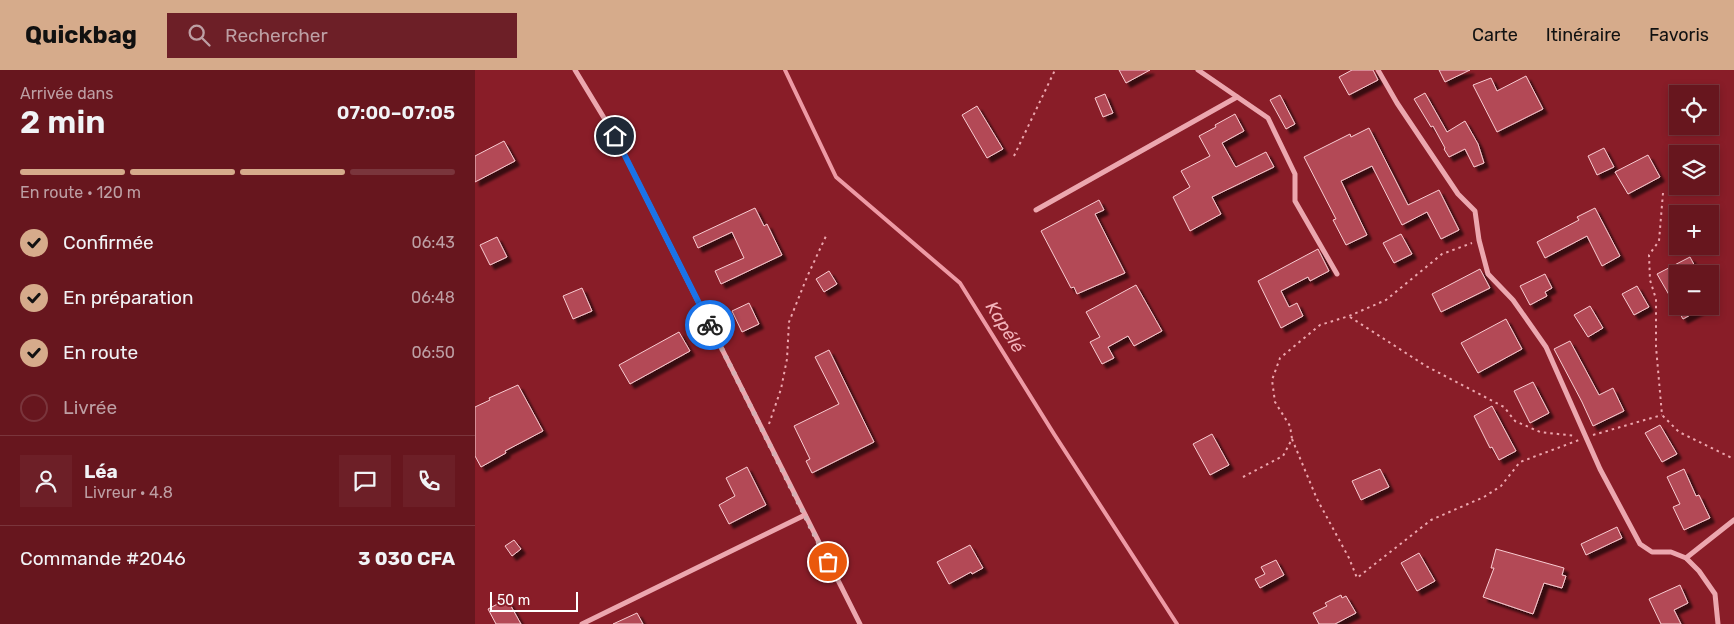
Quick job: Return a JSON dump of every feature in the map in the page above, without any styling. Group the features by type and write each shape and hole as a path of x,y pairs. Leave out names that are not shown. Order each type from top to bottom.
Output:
{"street":[{"path":"575,70 615,136 860,624"},
{"path":"1198,70 1268,118 1295,174 1295,201 1337,274"},
{"path":"1378,70 1397,103 1458,194 1475,210 1479,240 1488,274 1513,300 1546,346 1600,469 1640,544 1652,552 1671,552 1686,558 1699,571 1715,594 1718,624"},
{"path":"1036,210 1237,97"},
{"path":"582,624 805,515"},
{"path":"1686,558 1734,520"}],"path":[{"path":"1014,156 1055,70"},
{"path":"1663,193 1659,241 1649,255 1650,280 1656,299 1656,346 1663,415 1679,432 1734,459"},
{"path":"765,436 781,389 787,359 789,322 826,236"},
{"path":"1479,240 1442,254 1385,300 1349,316 1320,325 1280,358 1273,380 1275,402 1289,426 1292,439 1317,499 1349,558 1357,578 1431,520 1484,497 1501,486 1520,462 1586,438 1663,415"},
{"path":"1349,316 1426,366 1504,407 1515,421 1540,432 1586,438"},
{"path":"1243,477 1283,456 1292,439"}],"building":[{"path":"1119,70 1150,70 1126,83"},
{"path":"1352,70 1373,70 1378,80 1349,95 1339,77"},
{"path":"1439,70 1470,70 1445,82"},
{"path":"1526,76 1543,109 1497,132 1473,85 1491,78 1497,91"},
{"path":"1425,93 1447,132 1465,121 1478,144 1484,163 1474,167 1465,149 1449,157 1433,126 1431,127 1414,99"},
{"path":"1105,94 1113,113 1103,117 1095,98"},
{"path":"1280,95 1295,124 1286,129 1270,100"},
{"path":"977,106 1003,149 987,158 962,115"},
{"path":"1235,114 1244,131 1222,143 1235,166 1266,152 1274,167 1212,197 1221,214 1190,231 1173,197 1190,187 1181,171 1210,156 1199,136"},
{"path":"1369,128 1408,205 1439,190 1459,230 1441,239 1427,212 1402,225 1372,166 1341,181 1367,235 1346,245 1333,220 1336,219 1304,157 1350,134 1351,137"},
{"path":"504,141 515,161 475,182 475,156"},
{"path":"1604,148 1614,167 1597,175 1588,156"},
{"path":"1648,155 1660,177 1628,194 1615,172"},
{"path":"1099,200 1104,210 1095,214 1125,273 1077,294 1074,287 1071,288 1041,231"},
{"path":"755,208 764,226 767,224 782,255 721,284 715,271 744,258 732,232 698,248 693,237"},
{"path":"1595,208 1620,256 1602,266 1587,236 1545,258 1537,242 1579,220 1577,217"},
{"path":"1401,234 1412,254 1394,263 1383,243"},
{"path":"497,237 507,257 490,265 480,245"},
{"path":"1318,249 1329,271 1310,281 1308,277 1281,291 1289,307 1297,303 1303,316 1281,328 1258,281"},
{"path":"1690,257 1694,265 1674,265"},
{"path":"1669,268 1669,295 1657,274"},
{"path":"1480,269 1490,288 1441,312 1432,294"},
{"path":"829,271 837,284 824,292 816,279"},
{"path":"1545,274 1552,288 1545,292 1547,296 1530,305 1520,286"},
{"path":"1136,285 1162,331 1134,346 1128,336 1108,347 1114,358 1102,364 1090,342 1100,337 1086,312"},
{"path":"1637,286 1649,307 1634,315 1622,294"},
{"path":"582,288 592,311 573,319 563,296"},
{"path":"749,303 759,324 742,332 732,311"},
{"path":"1590,306 1603,328 1588,337 1574,315"},
{"path":"1681,315 1690,315 1683,319"},
{"path":"1506,319 1522,349 1478,373 1461,343"},
{"path":"679,332 690,351 630,384 619,365"},
{"path":"1570,341 1599,395 1613,388 1624,411 1593,426 1554,349"},
{"path":"829,350 874,442 812,473 806,461 810,459 794,426 839,404 815,357"},
{"path":"1533,382 1549,413 1530,423 1514,391"},
{"path":"518,385 543,431 505,451 506,453 481,467 475,456 475,407 490,400 489,398"},
{"path":"1492,406 1516,451 1499,460 1492,447 1490,448 1474,416"},
{"path":"1660,425 1677,454 1662,462 1645,433"},
{"path":"1212,434 1229,465 1210,475 1193,444"},
{"path":"747,467 766,505 729,524 719,505 735,496 726,478"},
{"path":"1380,469 1389,487 1361,500 1352,481"},
{"path":"1684,469 1696,496 1699,495 1710,518 1684,530 1673,507 1680,504 1667,477"},
{"path":"1617,527 1622,538 1586,555 1581,544"},
{"path":"514,540 521,549 512,556 505,546"},
{"path":"970,545 983,568 949,584 937,562"},
{"path":"1496,549 1564,568 1562,575 1566,576 1562,588 1544,583 1533,614 1483,597 1494,568 1491,568"},
{"path":"1419,553 1435,581 1417,591 1401,563"},
{"path":"1276,560 1284,575 1260,588 1255,579 1265,574 1261,567"},
{"path":"1680,585 1688,603 1674,610 1681,624 1661,624 1649,599"},
{"path":"1341,595 1342,598 1346,596 1356,613 1335,624 1319,624 1313,613 1327,606 1325,603"},
{"path":"507,599 521,624 496,624 488,609"},
{"path":"637,613 643,624 613,624"}],"waterway":[{"name":"Kapélé","path":"785,70 836,177 960,283 1054,434 1177,624"}],"way so far":[{"path":"710,325 828,562"}],"route":[{"path":"615,136 710,325"}]}
